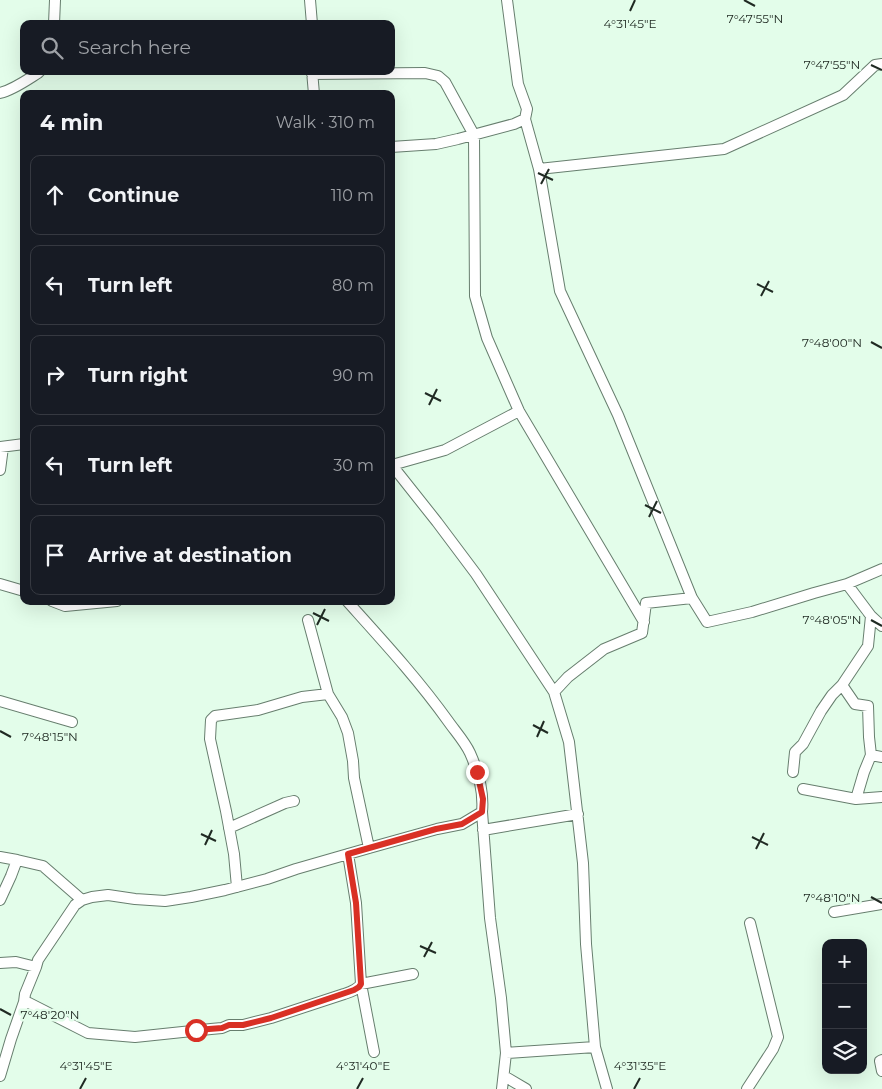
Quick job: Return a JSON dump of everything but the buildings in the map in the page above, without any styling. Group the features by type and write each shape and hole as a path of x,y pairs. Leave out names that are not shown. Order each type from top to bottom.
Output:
{"street":[{"path":"54,20 55,0"},
{"path":"310,0 312,20"},
{"path":"507,0 518,84 527,109 525,119 539,169 560,290 618,415 692,598 707,622 752,612 847,584 882,569"},
{"path":"539,169 724,149 843,95 875,65 882,64"},
{"path":"395,73 425,73 438,76 445,82 474,135 475,296 487,338 520,411 644,622"},
{"path":"0,93 35,75"},
{"path":"312,75 314,90"},
{"path":"395,147 436,144 514,124 525,119"},
{"path":"395,463 445,450 520,411"},
{"path":"0,470 2,447 20,445"},
{"path":"395,469 438,522 476,574 554,692 570,742 583,863 586,944 595,1047 606,1089"},
{"path":"0,584 20,590"},
{"path":"847,584 871,616 882,626"},
{"path":"554,692 568,677 604,649 642,633 646,604 692,598"},
{"path":"62,605 75,605"},
{"path":"351,605 436,703 470,751 477,772 483,799 483,830 490,918 501,998 506,1053 502,1089"},
{"path":"793,772 795,752 803,744 832,695 842,685 868,646 871,616"},
{"path":"308,620 328,694 348,732 354,778 368,848"},
{"path":"842,685 855,704 868,706 871,755 856,799"},
{"path":"237,886 234,854 210,739 211,720 215,716 258,710 302,697 328,694"},
{"path":"0,701 72,722"},
{"path":"871,755 882,757"},
{"path":"802,789 856,799 882,797"},
{"path":"229,828 285,803 294,801"},
{"path":"0,1076 25,994 38,960 75,905 82,900 108,895 165,901 191,897 267,879 368,848 436,829 462,824 482,812"},
{"path":"483,830 578,814"},
{"path":"348,854 356,903 361,984 374,1052"},
{"path":"0,857 43,866 82,900"},
{"path":"0,900 17,860"},
{"path":"834,912 882,904"},
{"path":"747,1089 773,1049 778,1037 750,923"},
{"path":"0,963 16,962 36,967"},
{"path":"24,1002 30,1003 88,1033 135,1036 222,1028 229,1025 252,1023 344,994 354,990 361,984 413,974"},
{"path":"506,1053 595,1047"},
{"path":"882,1060 880,1061 882,1071"},
{"path":"504,1076 526,1089"}],"route":[{"path":"196,1030 243,1025 271,1018 322,1002 359,987 361,984 356,903 348,854 436,829 462,824 482,812 483,799 477,772"}]}
